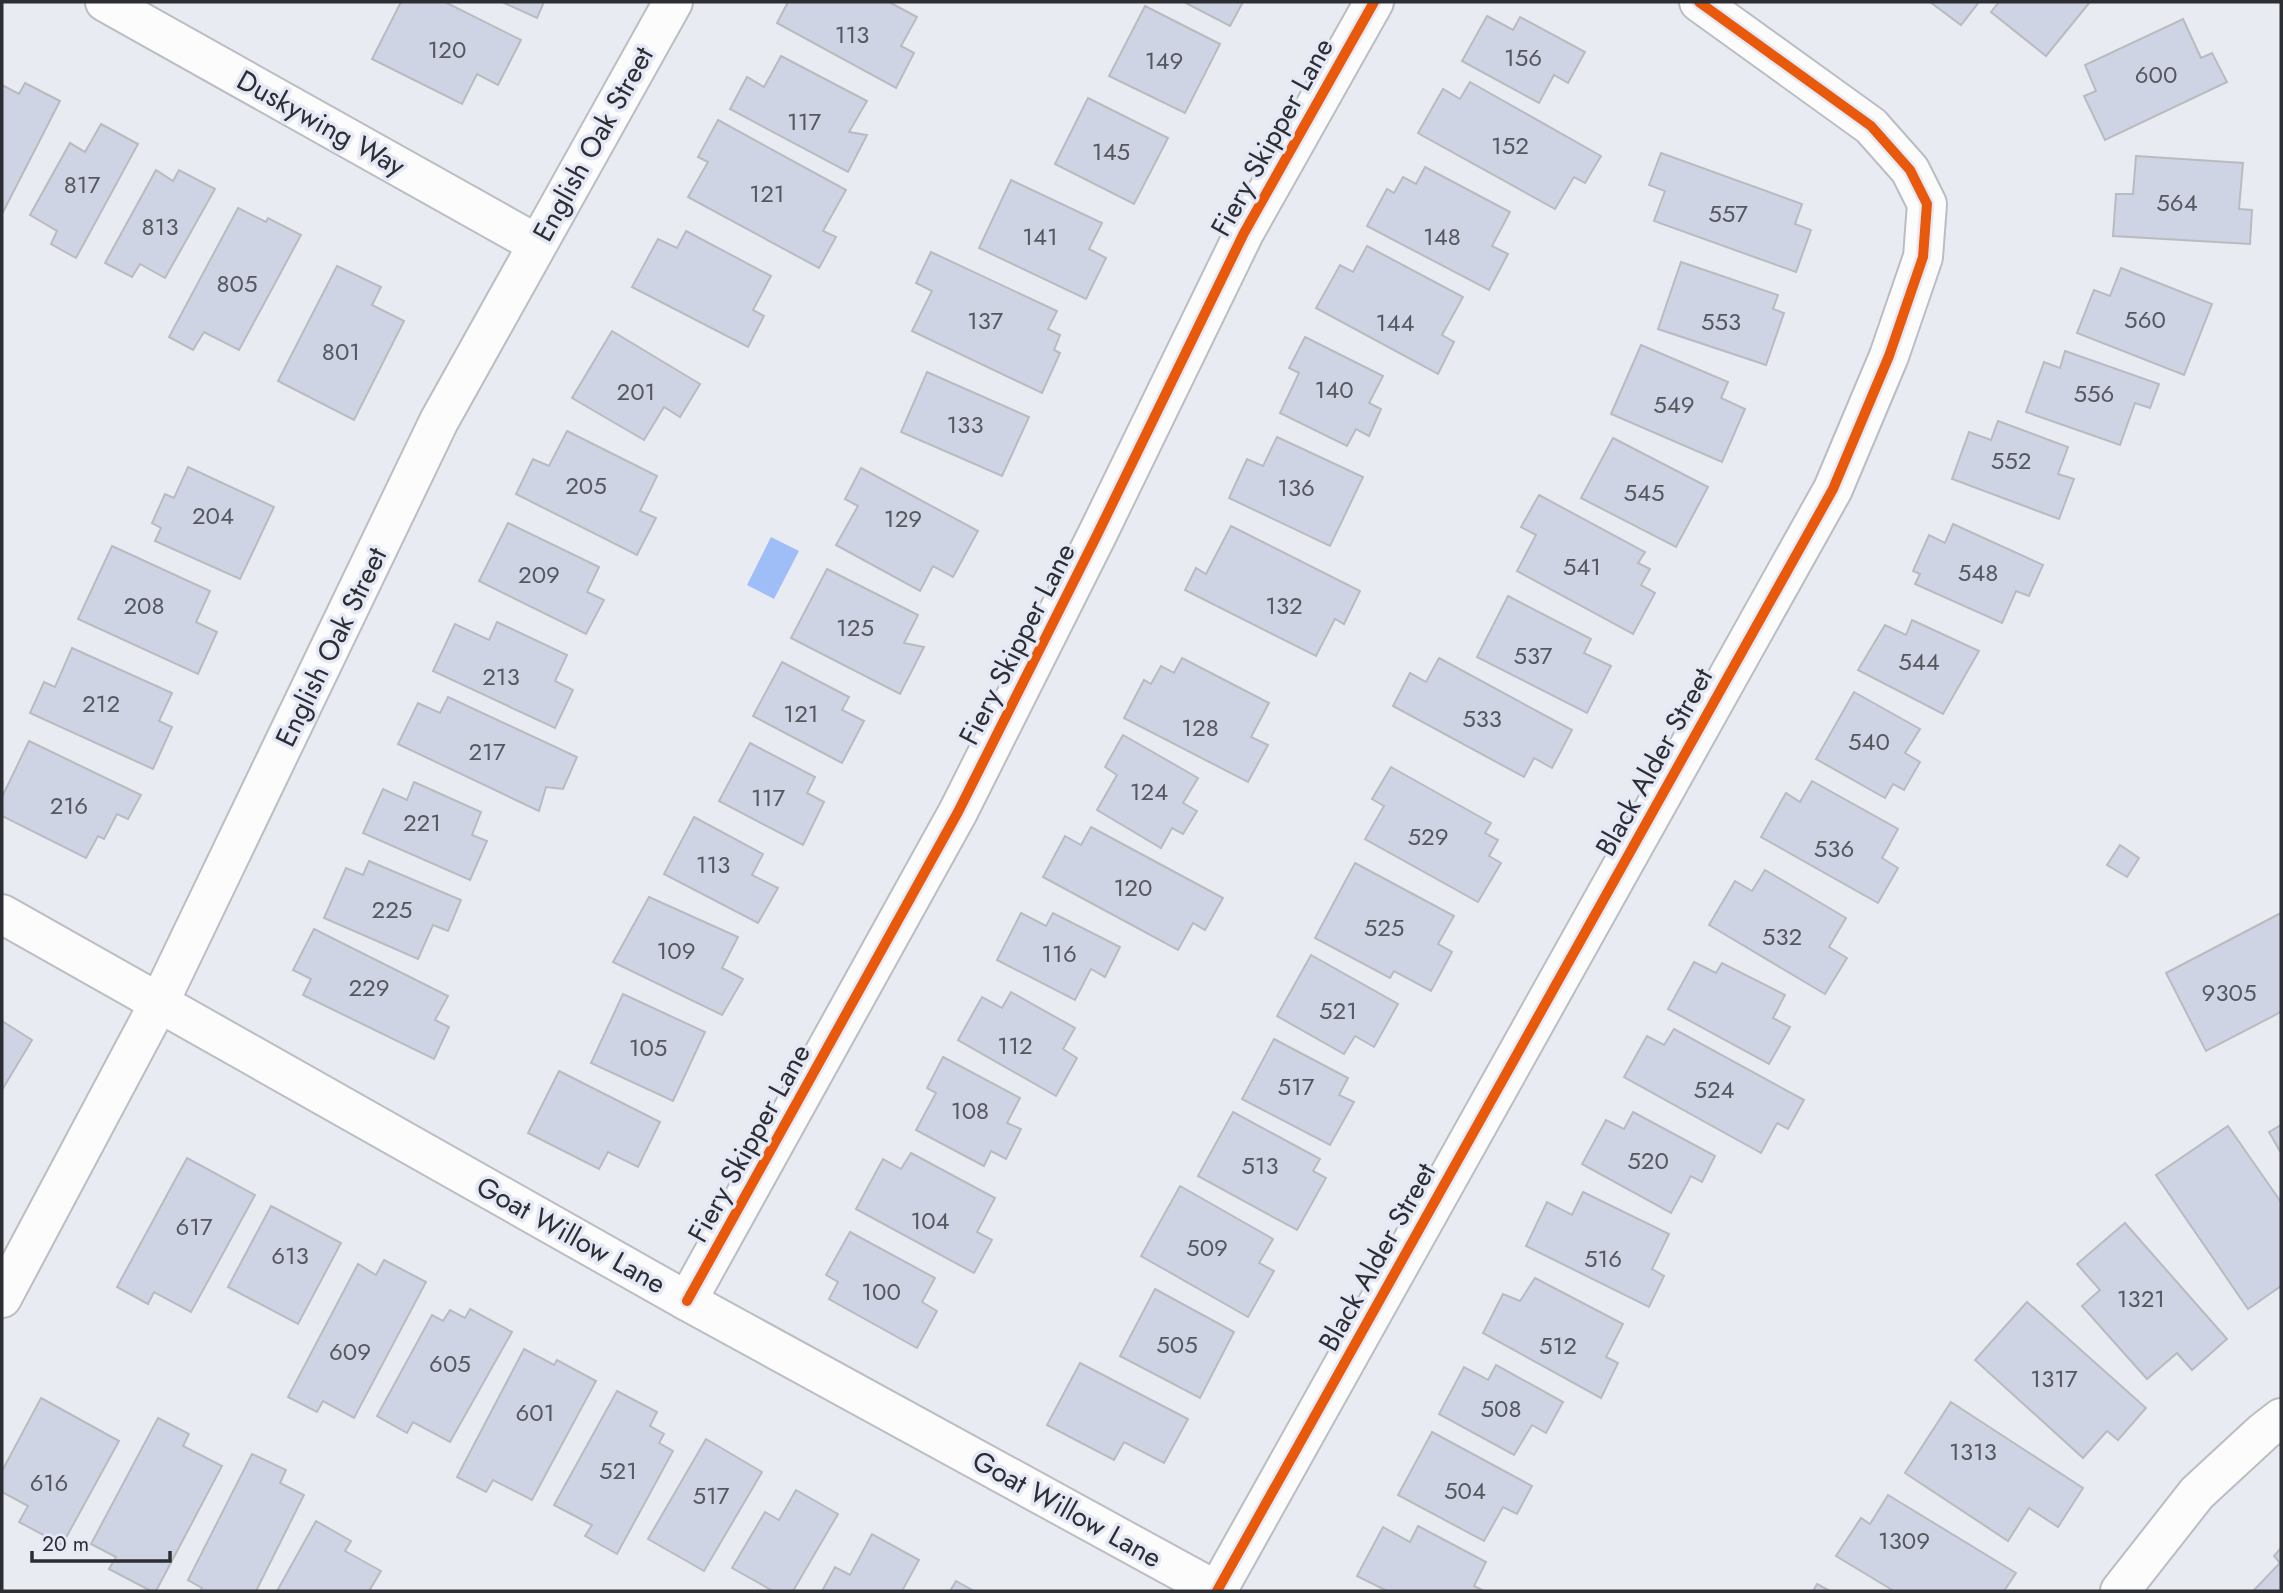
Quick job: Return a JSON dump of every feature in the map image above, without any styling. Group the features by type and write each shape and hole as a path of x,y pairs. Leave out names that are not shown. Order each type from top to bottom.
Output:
{"street":[{"name":"Duskywing Way","path":"105,2 537,244"},
{"name":"English Oak Street","path":"2,1298 159,1003 439,421 673,2"},
{"name":"Fiery Skipper Lane","path":"687,1301 958,812 1244,233 1374,2"},
{"name":"Black Alder Street","path":"1217,1591 1833,489 1889,356 1923,257 1927,204 1910,170 1871,125 1699,2"},
{"name":"Goat Willow Lane","path":"2,914 687,1301 1217,1591"},
{"path":"2120,1591 2197,1493 2281,1418"}],"water":[{"path":"771,537 799,551 774,599 747,585"}],"building":[{"path":"401,2 445,2 521,40 498,85 477,74 462,104 372,59"},
{"path":"502,2 544,2 537,18"},
{"path":"788,2 889,2 917,17 901,46 914,53 896,88 777,23"},
{"path":"1184,2 1243,2 1230,26"},
{"path":"1930,2 1979,2 1961,25"},
{"path":"1999,2 2090,2 2046,56 1991,12"},
{"path":"1145,6 1220,44 1185,113 1109,76"},
{"path":"1487,16 1513,30 1520,17 1585,52 1568,83 1554,75 1539,103 1462,61"},
{"path":"2183,19 2201,58 2212,53 2227,82 2105,140 2084,96 2096,91 2085,65"},
{"path":"781,56 867,101 849,132 867,135 848,172 730,109 747,77 764,87"},
{"path":"1470,82 1601,156 1585,183 1574,177 1555,209 1418,133 1443,89 1460,99"},
{"path":"25,83 60,101 2,214 2,85 19,94"},
{"path":"1088,98 1168,138 1134,204 1055,164"},
{"path":"718,120 846,190 823,231 836,237 819,268 688,197 708,162 698,157"},
{"path":"101,124 138,144 76,258 51,244 57,231 30,215 70,143 85,152"},
{"path":"1661,153 1802,204 1795,224 1811,230 1796,272 1654,221 1665,191 1649,185"},
{"path":"2136,156 2243,163 2239,209 2252,210 2250,244 2113,236 2116,194 2133,194"},
{"path":"1425,167 1510,212 1492,246 1508,254 1489,290 1367,226 1387,189 1394,193 1403,177 1416,184"},
{"path":"156,170 173,181 179,170 215,189 165,278 140,264 132,277 105,263"},
{"path":"1011,180 1102,223 1089,249 1106,258 1086,299 979,248"},
{"path":"238,208 266,222 268,218 301,235 239,350 204,332 193,350 169,337"},
{"path":"686,231 771,276 753,310 764,316 748,347 632,287 658,239 677,248"},
{"path":"1367,246 1463,297 1442,335 1454,342 1438,374 1316,308 1340,265 1353,272"},
{"path":"931,252 1057,311 1048,329 1060,335 1054,350 1060,353 1042,393 912,331 932,291 916,283"},
{"path":"1681,262 1778,295 1773,309 1784,313 1766,365 1658,329"},
{"path":"337,266 381,287 372,305 404,321 354,420 278,381"},
{"path":"2121,268 2212,304 2184,375 2077,333 2094,290 2110,296"},
{"path":"612,331 700,384 680,417 664,407 644,440 572,398"},
{"path":"1305,337 1383,376 1369,403 1381,409 1369,436 1356,429 1347,446 1280,413 1299,373 1289,368"},
{"path":"1641,345 1728,382 1721,398 1745,409 1722,462 1611,414"},
{"path":"2065,351 2159,384 2150,408 2135,403 2120,445 2026,412 2044,362 2060,368"},
{"path":"927,372 1029,417 1002,476 901,432"},
{"path":"1998,421 2068,447 2058,474 2074,479 2059,519 1952,479 1969,432 1991,440"},
{"path":"567,431 657,476 640,511 656,518 637,555 516,494 533,459 549,466"},
{"path":"1277,437 1363,477 1330,546 1229,498 1247,459 1263,466"},
{"path":"1613,438 1708,487 1676,547 1581,498"},
{"path":"188,467 274,507 240,579 155,541 161,528 152,523 165,494 174,498"},
{"path":"861,468 978,531 953,577 933,566 920,591 836,545 858,506 845,499"},
{"path":"1539,495 1645,552 1638,563 1650,569 1641,585 1655,593 1633,634 1517,571 1536,535 1521,527"},
{"path":"508,523 599,567 587,592 604,600 586,634 479,581"},
{"path":"1953,524 2043,565 2029,596 2016,591 2002,623 1915,584 1920,574 1913,571 1929,535 1945,543"},
{"path":"1231,526 1360,591 1344,624 1335,619 1316,656 1185,590 1196,568 1206,574"},
{"path":"112,546 210,591 196,622 217,632 198,674 78,619"},
{"path":"827,569 918,615 904,643 924,647 900,694 791,638"},
{"path":"1508,596 1591,639 1584,653 1611,666 1587,713 1477,657"},
{"path":"1912,620 1979,651 1943,714 1858,670 1885,625 1906,635"},
{"path":"497,622 567,655 555,681 573,690 555,728 433,671 455,624 489,640"},
{"path":"72,648 172,693 159,721 172,727 153,769 30,713 44,682 55,687"},
{"path":"1182,658 1269,703 1251,737 1268,745 1248,782 1124,718 1144,680 1151,684 1161,666 1174,673"},
{"path":"1439,658 1572,730 1552,768 1534,758 1524,777 1393,706 1410,673 1426,682"},
{"path":"782,662 849,697 842,710 864,721 842,763 753,716"},
{"path":"1854,692 1920,729 1905,753 1920,762 1904,790 1893,784 1885,798 1816,759"},
{"path":"448,697 577,757 563,789 546,787 539,811 398,744 418,703 440,713"},
{"path":"1123,735 1198,778 1183,803 1197,811 1183,834 1172,828 1161,848 1097,810 1117,775 1105,767"},
{"path":"29,741 141,795 128,819 117,814 104,839 98,836 86,858 2,816 2,797"},
{"path":"750,743 815,777 807,793 824,802 803,845 719,801"},
{"path":"1391,767 1491,823 1485,833 1498,840 1489,856 1501,863 1478,902 1365,839 1384,806 1372,799"},
{"path":"1812,781 1898,829 1882,858 1898,868 1878,903 1761,837 1786,793 1800,802"},
{"path":"414,782 481,812 472,835 487,841 470,880 363,833 383,789 407,800"},
{"path":"694,817 763,854 752,875 778,888 758,923 664,874"},
{"path":"1091,827 1223,898 1205,930 1193,923 1178,950 1043,877 1065,836 1081,845"},
{"path":"2120,845 2139,858 2127,877 2107,865"},
{"path":"369,861 461,900 448,931 433,925 418,959 324,918 346,868 363,875"},
{"path":"1355,863 1454,916 1438,944 1452,952 1431,991 1394,971 1390,978 1315,938"},
{"path":"1765,870 1846,918 1829,947 1847,958 1825,994 1709,925 1735,881 1752,891"},
{"path":"649,897 738,937 722,968 743,979 722,1015 613,962"},
{"path":"1021,913 1046,926 1053,913 1120,947 1105,977 1091,969 1075,1000 997,960"},
{"path":"2281,913 2281,1012 2206,1051 2166,973"},
{"path":"314,929 448,996 435,1020 449,1027 434,1059 303,995 311,979 293,970"},
{"path":"1311,955 1398,1004 1374,1047 1355,1036 1344,1054 1277,1016"},
{"path":"1694,962 1716,973 1722,963 1785,995 1773,1018 1790,1027 1769,1064 1668,1009"},
{"path":"1011,992 1075,1028 1063,1049 1077,1058 1056,1096 958,1040 982,997 1002,1008"},
{"path":"623,994 705,1032 673,1101 591,1063"},
{"path":"2,1021 32,1040 2,1090"},
{"path":"1674,1029 1804,1100 1788,1129 1777,1123 1761,1153 1624,1077 1647,1036 1664,1045"},
{"path":"1274,1039 1348,1078 1339,1095 1354,1102 1330,1145 1242,1099"},
{"path":"943,1057 1020,1098 1007,1123 1021,1129 1006,1159 991,1151 984,1166 916,1130 936,1093 927,1088"},
{"path":"559,1071 660,1122 638,1167 608,1152 599,1169 528,1133"},
{"path":"1233,1112 1320,1159 1313,1171 1326,1178 1297,1230 1198,1176"},
{"path":"1633,1112 1715,1156 1702,1182 1691,1176 1671,1213 1582,1164 1606,1120 1624,1129"},
{"path":"2281,1125 2281,1153 2269,1132"},
{"path":"2228,1126 2281,1202 2281,1286 2248,1309 2156,1175"},
{"path":"911,1153 995,1198 977,1232 992,1240 974,1273 856,1209 883,1159 901,1169"},
{"path":"187,1158 255,1195 191,1312 154,1292 148,1304 117,1287"},
{"path":"1180,1186 1273,1239 1259,1263 1274,1271 1248,1317 1141,1256"},
{"path":"1583,1192 1669,1234 1652,1269 1664,1276 1649,1307 1526,1246 1547,1202 1572,1215"},
{"path":"271,1206 341,1243 298,1324 228,1287"},
{"path":"2125,1223 2227,1339 2192,1370 2177,1353 2147,1379 2082,1306 2100,1290 2077,1264"},
{"path":"850,1232 935,1278 922,1302 937,1311 917,1348 829,1299 838,1282 826,1275"},
{"path":"384,1260 426,1282 354,1418 323,1401 317,1412 288,1397 358,1264 376,1275"},
{"path":"1535,1278 1623,1324 1606,1357 1618,1363 1601,1398 1483,1333 1503,1294 1520,1301"},
{"path":"1155,1289 1234,1332 1200,1398 1120,1356"},
{"path":"2027,1302 2146,1408 2118,1440 2107,1431 2083,1458 1975,1360"},
{"path":"470,1309 512,1332 450,1442 413,1422 407,1433 377,1416 432,1315 443,1321 450,1310 465,1318"},
{"path":"524,1349 554,1365 557,1360 596,1381 532,1500 493,1480 486,1492 457,1477"},
{"path":"1080,1363 1188,1419 1164,1463 1124,1442 1114,1460 1047,1425"},
{"path":"1496,1365 1563,1402 1546,1433 1532,1425 1514,1455 1439,1414 1464,1367 1488,1380"},
{"path":"617,1391 657,1412 650,1426 664,1434 659,1443 673,1451 617,1554 585,1536 592,1525 554,1505"},
{"path":"41,1398 119,1441 62,1545 19,1522 28,1506 2,1492 2,1471"},
{"path":"1951,1402 2083,1488 2058,1527 2029,1508 2008,1541 1905,1473"},
{"path":"158,1418 189,1434 183,1446 222,1466 156,1591 151,1591 109,1569 116,1557 91,1544"},
{"path":"1432,1432 1532,1486 1517,1514 1503,1507 1484,1541 1398,1495"},
{"path":"706,1439 762,1472 704,1571 648,1539"},
{"path":"252,1454 286,1470 280,1483 304,1495 256,1591 200,1591 202,1588 188,1580"},
{"path":"796,1490 838,1514 793,1591 773,1591 732,1568 765,1512 779,1520"},
{"path":"1888,1495 2016,1573 2004,1591 1894,1591 1836,1556 1861,1518 1870,1524"},
{"path":"316,1521 351,1541 345,1551 381,1571 369,1591 277,1591"},
{"path":"1418,1526 1486,1562 1474,1586 1484,1591 1387,1591 1357,1576 1383,1527 1410,1542"},
{"path":"872,1534 919,1560 902,1591 822,1591 835,1567 850,1575"},
{"path":"2281,1548 2281,1591 2253,1591 2280,1563 2274,1556"},
{"path":"956,1581 974,1591 950,1591"},
{"path":"1817,1584 1830,1591 1813,1591"}],"cycle path":[{"path":"687,1301 958,812 1244,233 1374,2"},
{"path":"1217,1591 1833,489 1889,356 1923,257 1927,204 1910,170 1871,126 1699,2"}]}
